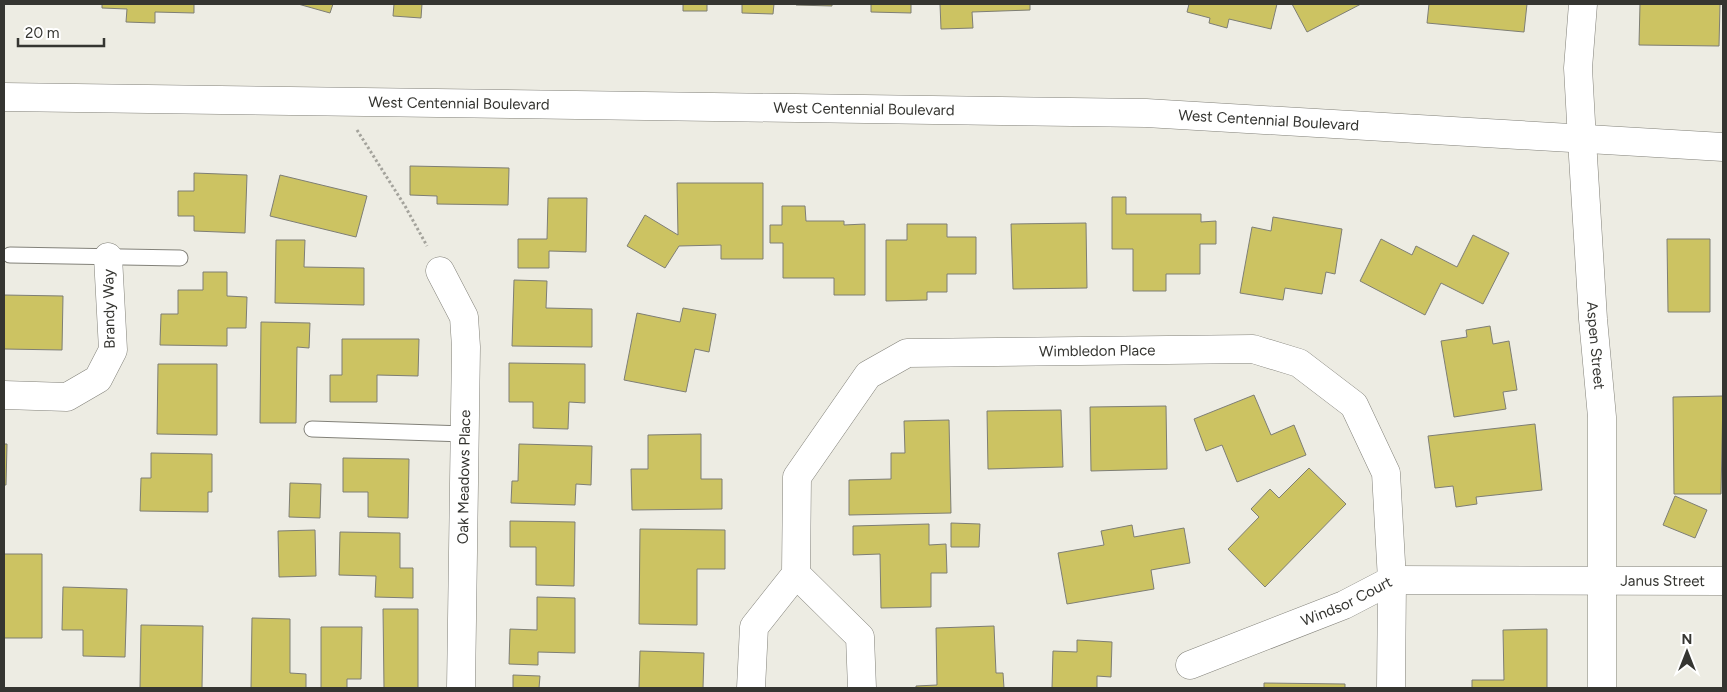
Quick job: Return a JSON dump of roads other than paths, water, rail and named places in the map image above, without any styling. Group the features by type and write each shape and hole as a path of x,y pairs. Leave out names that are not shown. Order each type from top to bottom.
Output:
{"street":[{"name":"Aspen Street","path":"1583,4 1578,68 1593,319 1602,417 1602,688"},
{"name":"West Centennial Boulevard","path":"4,97 1146,113 1723,147"},
{"name":"Brandy Way","path":"4,395 67,397 98,379 112,350 108,257"},
{"name":"Oak Meadows Place","path":"440,271 464,317 466,348 461,688"},
{"name":"Wimbledon Place","path":"796,574 797,477 868,375 907,353 1253,349 1299,363 1354,405 1386,473 1392,580 1390,688"},
{"path":"751,688 754,627 796,574 860,637 862,688"},
{"name":"Windsor Court","path":"1190,665 1344,605 1392,580 1602,579"},
{"name":"Janus Street","path":"1602,579 1723,581"}],"lane":[{"path":"10,255 180,258"},
{"path":"312,429 465,434"}]}
